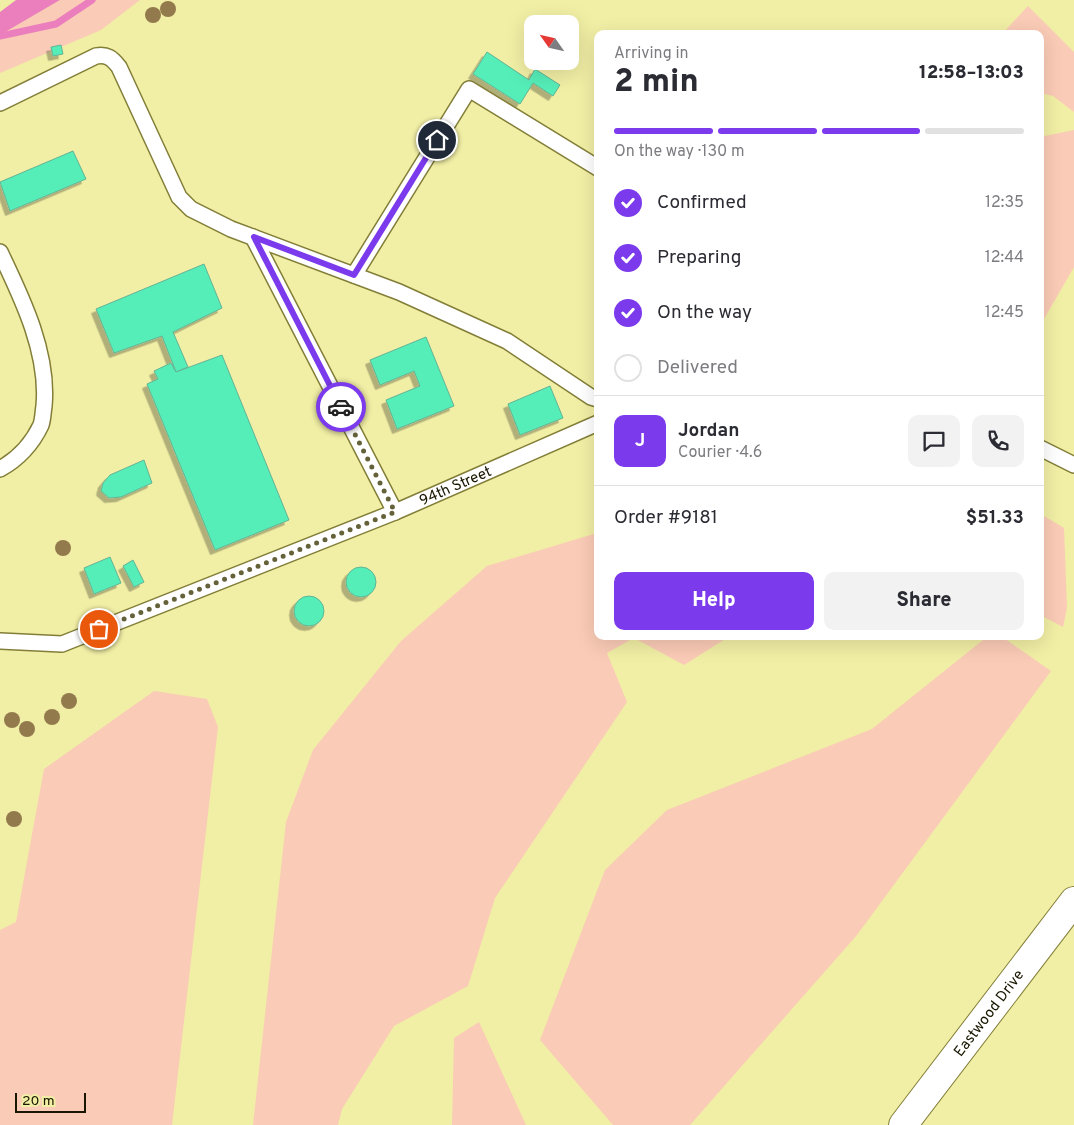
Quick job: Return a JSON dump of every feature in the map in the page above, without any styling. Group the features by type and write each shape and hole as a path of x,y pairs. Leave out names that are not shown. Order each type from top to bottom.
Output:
{"street":[{"name":"Eastwood Drive","path":"903,1125 1074,902"}],"lane":[{"path":"0,103 96,56 104,54 119,67 179,197 191,209 254,237 354,275 477,326 507,341 594,398"},
{"path":"354,275 469,89 594,166"},
{"path":"254,237 395,512"},
{"path":"0,252 14,281 38,347 45,393 42,423 28,445 14,461 0,469"},
{"name":"94th Street","path":"0,641 62,644 395,512 594,424"},
{"path":"1044,450 1074,465"}],"shaded area":[{"path":"16,0 60,0 0,35 0,12"},
{"path":"60,0 140,0 101,30 0,73 0,35"},
{"path":"1028,6 1074,52 1074,112 1053,96 1044,94 1044,30 1006,30"},
{"path":"1074,130 1074,267 1044,319 1044,136"},
{"path":"1044,516 1064,528 1067,608 1063,627 1044,617"},
{"path":"594,534 594,640 630,640 607,653 627,702 495,898 468,986 394,1026 342,1109 338,1125 253,1125 286,822 313,750 401,641 487,566"},
{"path":"638,640 724,640 684,665"},
{"path":"983,640 1007,640 1051,671 857,935 690,1125 613,1125 540,1040 605,870 667,810 872,729"},
{"path":"154,691 207,699 218,727 172,1125 0,1125 0,930 16,922 44,769"},
{"path":"479,1022 526,1125 452,1125 454,1038"}],"building":[{"path":"61,45 63,54 53,56 51,47"},
{"path":"487,52 529,80 534,70 537,70 560,85 553,96 533,83 520,104 473,74"},
{"path":"73,151 86,179 10,211 0,182"},
{"path":"204,264 222,308 173,332 188,367 176,372 162,336 114,353 96,309"},
{"path":"426,337 454,406 397,429 386,400 420,386 414,371 380,385 370,360"},
{"path":"222,355 289,520 215,550 147,384 158,379 154,371 171,363 176,372"},
{"path":"550,386 563,418 520,435 508,404"},
{"path":"144,460 152,483 121,497 109,498 101,491 103,483 110,475"},
{"path":"110,557 121,583 94,594 84,568"},
{"path":"133,560 144,582 134,587 123,566"},
{"path":"361,567 372,571 376,582 372,593 361,597 350,593 346,582 350,571"},
{"path":"309,596 320,600 324,611 320,622 309,626 298,622 294,611 298,600"}],"waterway":[{"path":"0,36 56,24 92,0"}],"way so far":[{"path":"99,629 395,512 341,407"}],"route":[{"path":"341,407 254,237 354,275 437,140"}]}
